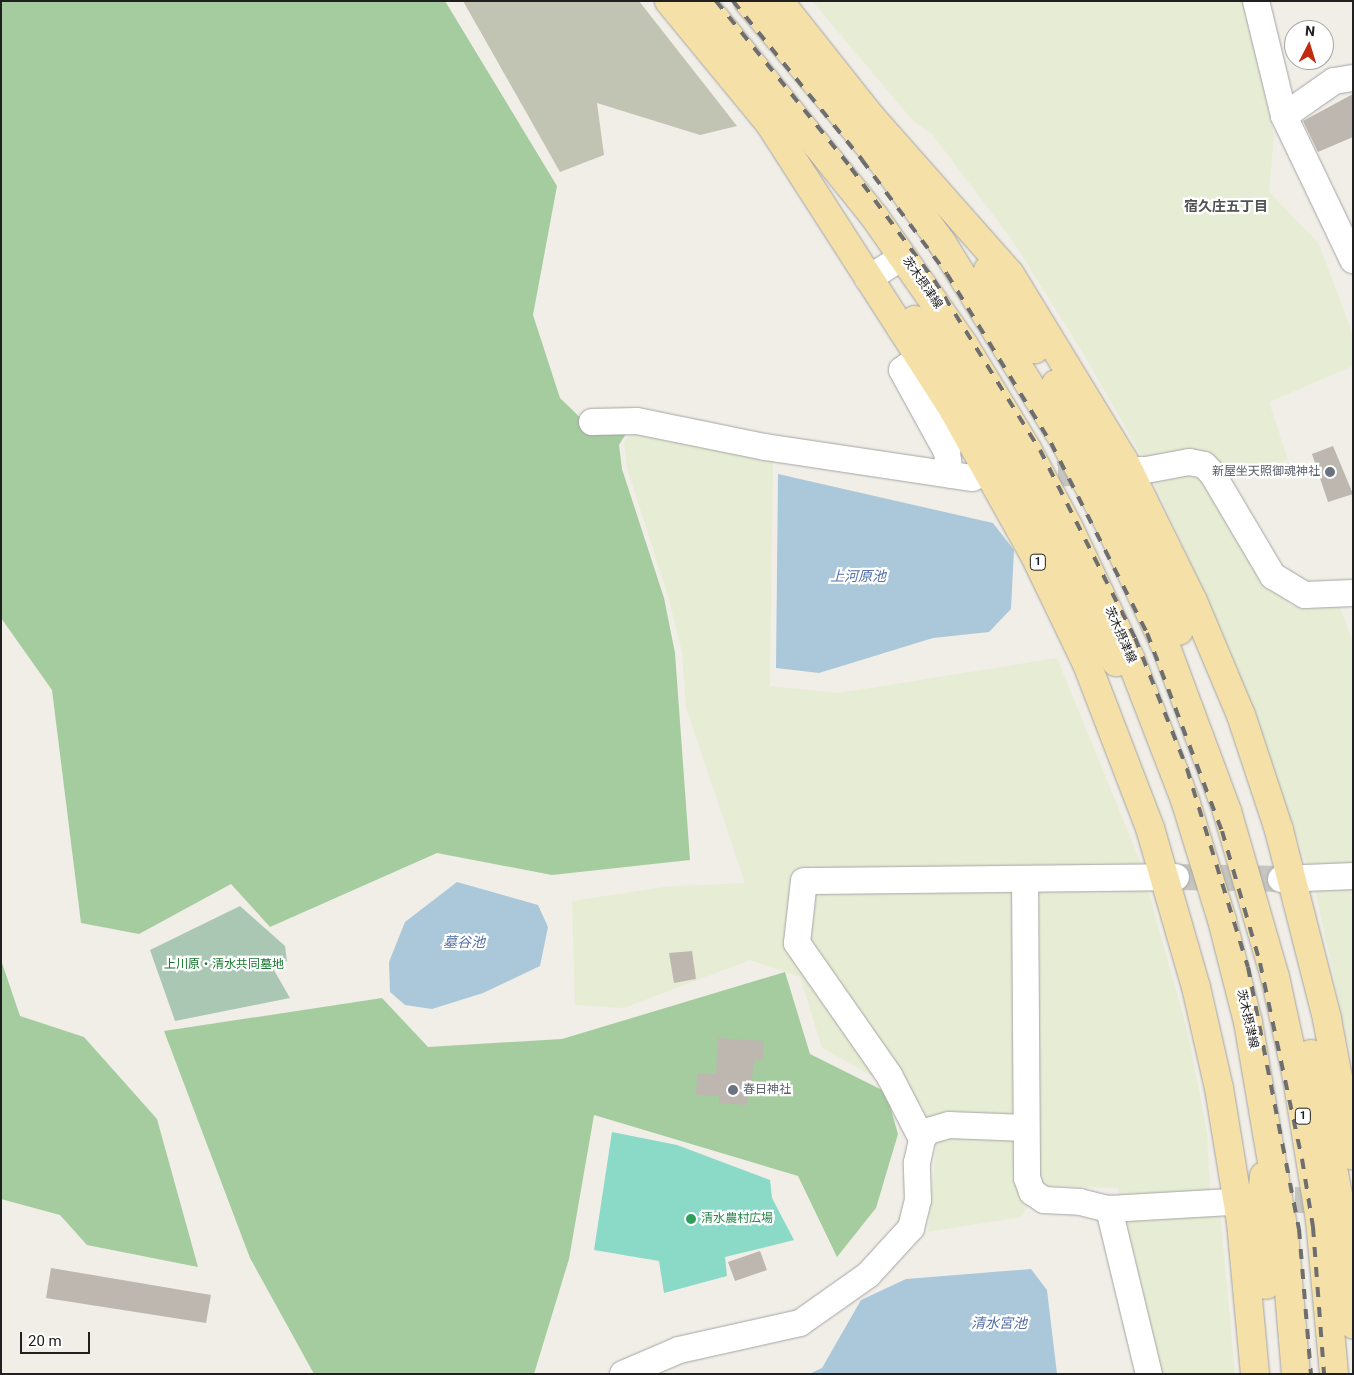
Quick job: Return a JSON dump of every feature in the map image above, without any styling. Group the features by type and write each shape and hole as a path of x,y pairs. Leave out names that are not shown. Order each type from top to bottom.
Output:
{"main road":[{"name":"1","path":"669,1 770,124 972,441 1066,617 1106,712 1171,877 1211,1048 1242,1201 1255,1374"},
{"name":"茨木摂津線","path":"701,1 874,216 964,345 1023,442 1069,528 1108,607 1155,719 1186,800 1222,920 1248,1022 1268,1127 1284,1232 1296,1374"},
{"name":"1","path":"748,1 885,165 942,244 1039,397 1107,520 1151,614 1228,810 1277,985 1309,1148 1320,1220 1334,1374"},
{"name":"1","path":"779,1 961,227 1027,299 1123,470 1193,601 1241,715 1327,1019 1353,1156"},
{"name":"1","path":"961,227 986,264 1001,293 1089,440 1134,526 1212,714 1225,775 1228,810"},
{"name":"1","path":"900,328 915,320 924,325 1002,451 1106,645 1155,719"},
{"path":"1244,862 1271,913 1296,986 1342,1215 1353,1324"},
{"name":"1","path":"1268,1127 1261,1204 1272,1374"}],"street":[{"path":"1256,1 1284,116 1353,260"},
{"path":"1284,116 1334,82 1353,78"},
{"path":"868,279 891,264"},
{"path":"592,422 637,421 765,447 962,477 902,370 920,358"},
{"path":"1123,470 1146,470 1189,462 1204,464 1212,473 1272,576 1305,595 1353,593"},
{"path":"1287,878 1353,876"},
{"path":"922,1139 889,1075 797,943 804,881 1171,877"},
{"path":"1025,880 1027,1178 1032,1192 1044,1200 1080,1202 1109,1209 1242,1201"},
{"path":"623,1374 679,1350 800,1324 868,1275 911,1228 916,1217 917,1163 922,1139 928,1131 941,1126 1026,1128"},
{"path":"1109,1209 1149,1374"}],"shaded area":[{"path":"463,1 639,1 737,126 700,135 597,103 604,155 560,172"},
{"path":"812,1 1243,1 1274,135 1269,192 1319,244 1353,335 1353,366 1269,402 1288,460 1239,475 1201,450 1213,486 1270,582 1291,606 1339,605 1353,642 1353,1067 1314,885 1230,649 1144,460 1080,348 1012,240 932,134 914,122"},
{"path":"640,427 773,457 770,686 839,693 1057,658 1140,861 1189,1037 1207,1133 1210,1193 1220,1211 1235,1374 1158,1374 1118,1188 1041,1186 1021,1217 928,1232 936,1145 922,1104 822,1048 800,977 750,960 624,1008 575,1005 572,901 664,887 745,883 686,707 682,652 668,596 627,468 624,442"}],"green space":[{"path":"1,1 445,1 557,186 533,315 560,398 589,426 627,432 619,445 622,469 664,598 675,653 690,860 552,875 437,853 270,927 231,884 139,934 81,923 52,690 1,618"},
{"name":"上川原・清水共同墓地","path":"240,906 285,946 287,961 271,965 290,998 175,1021 150,950"},
{"path":"1,960 20,1016 84,1037 157,1119 198,1267 87,1245 60,1215 1,1199"},
{"path":"785,972 810,1054 886,1092 898,1134 876,1208 837,1257 798,1176 594,1115 569,1259 534,1374 314,1374 250,1258 164,1031 382,998 428,1047 562,1039"},
{"name":"清水農村広場","path":"612,1132 677,1145 770,1180 772,1198 794,1240 725,1257 727,1276 664,1293 659,1261 594,1250"}],"water":[{"name":"上河原池","path":"778,474 993,523 1014,550 1011,609 989,632 933,638 819,673 776,668"},
{"name":"墓谷池","path":"457,882 538,905 548,927 540,966 483,993 432,1009 405,1005 390,992 389,962 405,922"},
{"name":"清水宮池","path":"1031,1269 1047,1290 1057,1374 809,1374 822,1368 861,1300 906,1279"}],"building":[{"path":"1353,94 1353,137 1318,152 1303,121"},
{"path":"1333,446 1353,494 1328,502 1312,454"},
{"path":"692,951 696,979 674,983 669,953"},
{"path":"718,1038 764,1041 763,1060 756,1059 753,1066 751,1096 748,1096 747,1105 719,1103 719,1096 696,1095 697,1073 716,1074"},
{"path":"760,1251 767,1270 735,1281 728,1262"},
{"path":"51,1268 211,1295 206,1323 46,1298"}],"tunnel":[{"path":"891,264 947,229"},
{"path":"1019,476 1102,471"},
{"path":"1176,877 1281,879"},
{"path":"1256,1201 1339,1199"}],"railway":[{"path":"716,1 851,168 934,280 1040,450 1135,638 1187,769 1248,967 1299,1229 1311,1374"},
{"path":"733,1 862,160 947,274 1051,443 1147,633 1222,831 1260,963 1302,1159 1313,1227 1324,1374"}],"place":[{"name":"新屋坐天照御魂神社","path":"1330,472"},
{"name":"春日神社","path":"733,1090"},
{"name":"清水農村広場","path":"691,1219"}],"district":[{"name":"宿久庄五丁目","path":"1226,206"}]}
